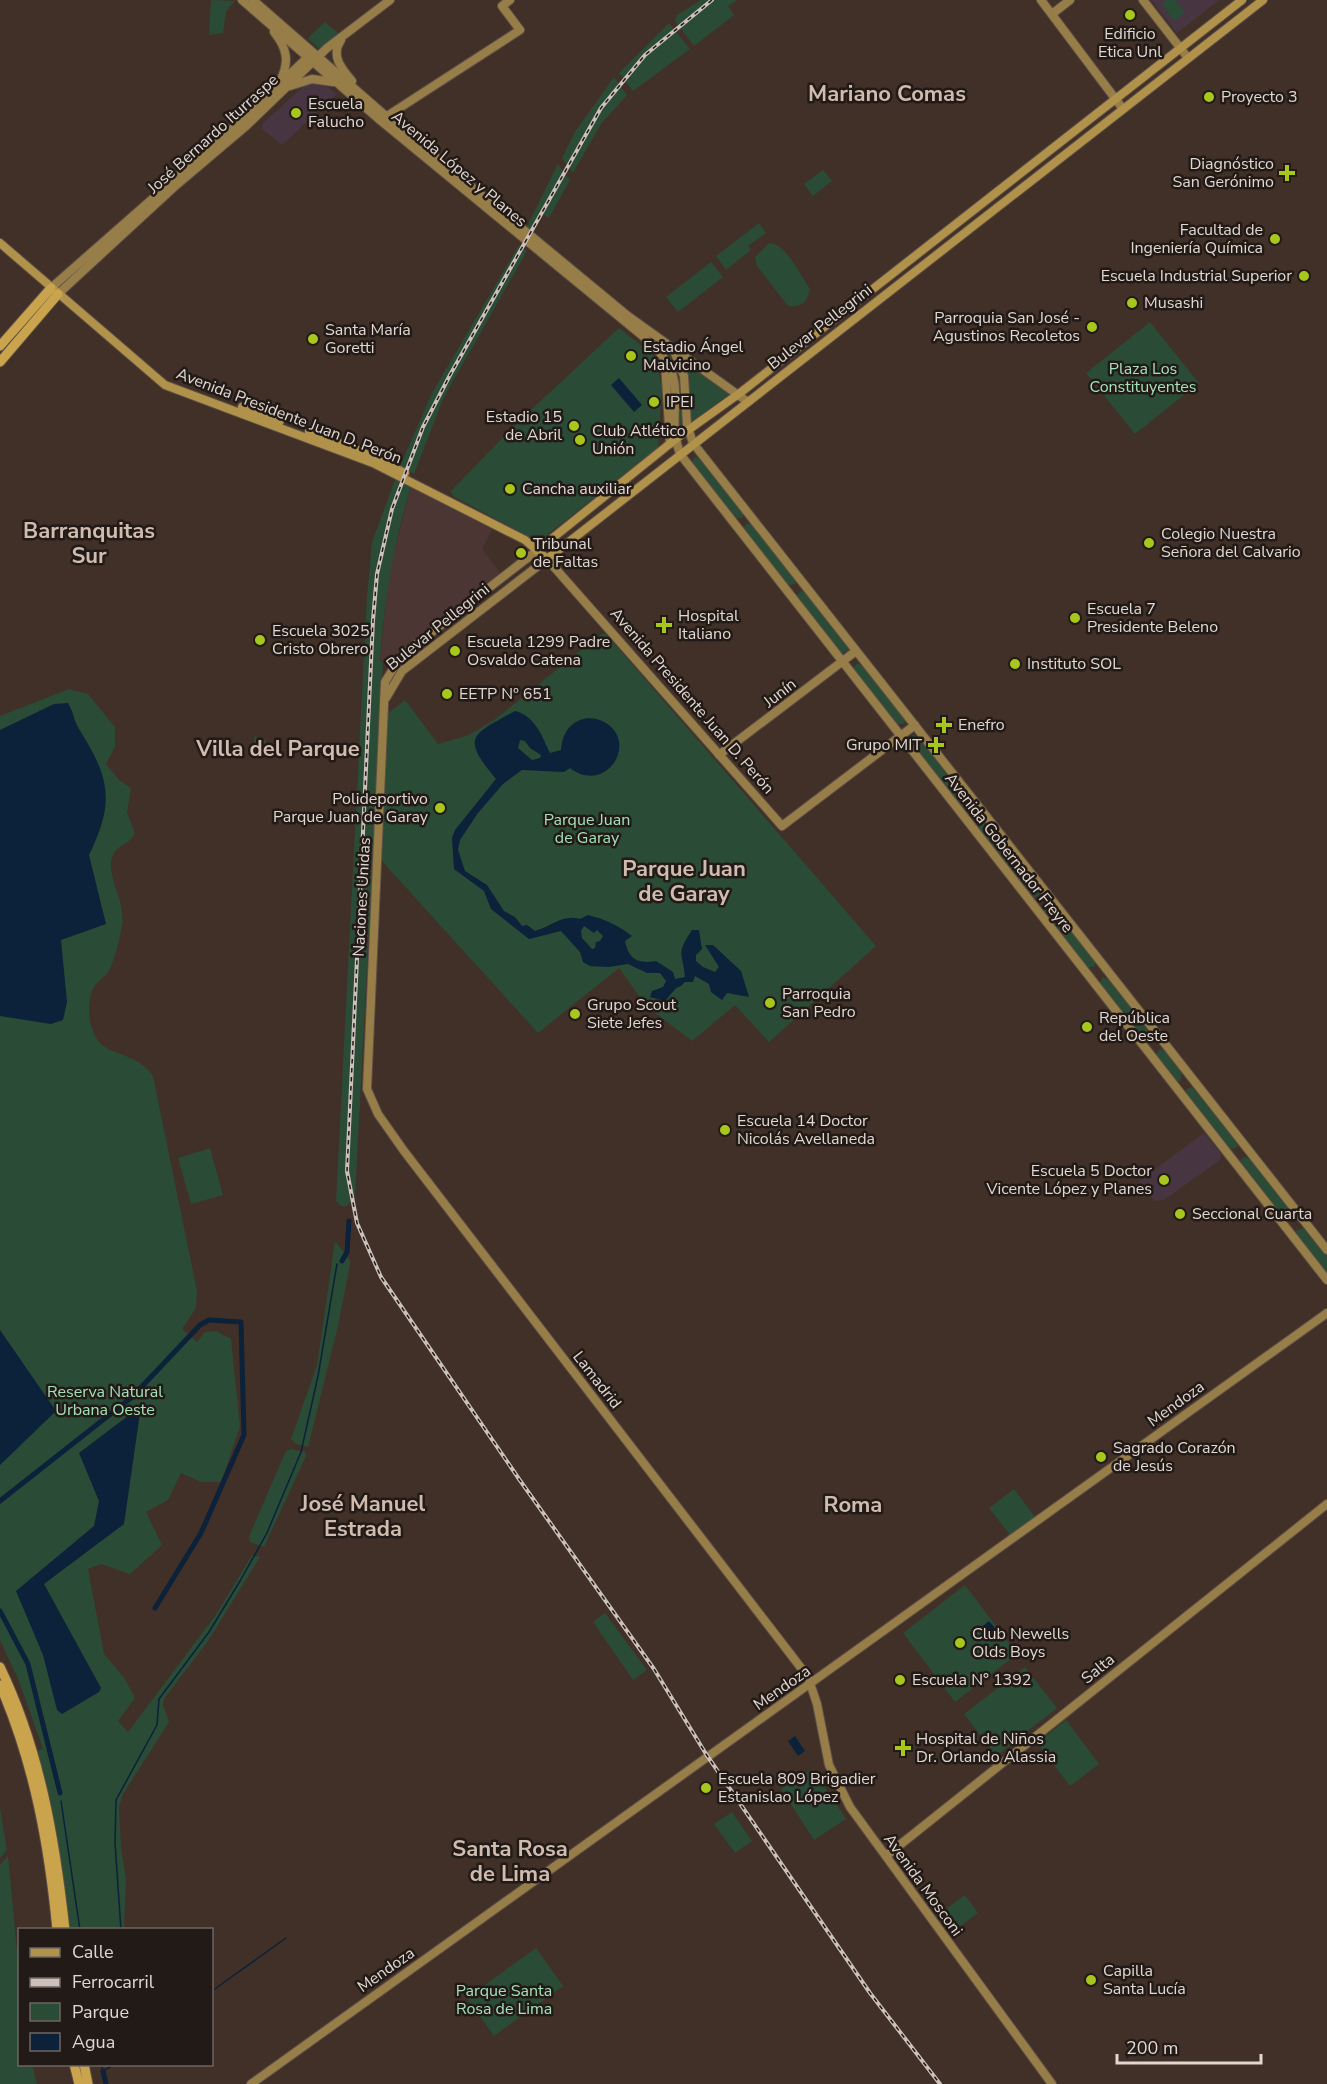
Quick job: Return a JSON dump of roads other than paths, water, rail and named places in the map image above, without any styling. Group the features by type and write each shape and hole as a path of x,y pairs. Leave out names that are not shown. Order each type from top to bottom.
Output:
{"highway":[{"path":"0,346 57,289"},
{"path":"0,362 57,289"},
{"path":"0,1667 27,1735 42,1785 54,1837 65,1928"},
{"path":"0,1685 26,1754 43,1821 57,1928"},
{"path":"74,2066 79,2084"},
{"path":"86,2066 90,2084"}],"main road":[{"name":"Bulevar Pellegrini","path":"538,549 673,441 740,393 1242,0"},
{"name":"Bulevar Pellegrini","path":"547,558 1263,0"},
{"name":"Avenida Presidente Juan D. Perón","path":"0,236 170,388 355,456 435,493 538,549 547,558"},
{"name":"Avenida Presidente Juan D. Perón","path":"0,243 57,289"},
{"path":"627,480 633,492"},
{"path":"619,486 625,498"}],"street":[{"name":"Avenida López y Planes","path":"242,0 374,105 384,119 663,355 671,366 675,385 673,441"},
{"name":"Avenida López y Planes","path":"253,0 339,85 628,316 740,393 748,402"},
{"name":"José Bernardo Iturraspe","path":"57,289 313,57 390,0"},
{"path":"384,119 520,30 502,6 510,0"},
{"path":"1041,0 1123,109"},
{"path":"1052,14 1070,0"},
{"path":"1143,0 1188,58"},
{"path":"261,17 278,37 286,54 285,71 273,95"},
{"path":"345,34 337,47 338,62 374,105"},
{"path":"273,95 307,79 325,80 339,85"},
{"path":"673,348 684,376 688,432"},
{"name":"Avenida Gobernador Freyre","path":"688,432 693,443 1327,1250"},
{"name":"Avenida Gobernador Freyre","path":"673,441 680,454 1327,1280"},
{"name":"Bulevar Pellegrini","path":"383,705 387,676 401,656 538,549"},
{"name":"Bulevar Pellegrini","path":"383,705 394,680 547,558"},
{"name":"Avenida Presidente Juan D. Perón","path":"547,558 782,826 901,736"},
{"path":"413,648 413,655 420,657"},
{"name":"Junín","path":"719,755 856,651"},
{"name":"Naciones Unidas","path":"367,1089 383,705"},
{"path":"901,736 915,725"},
{"name":"Lamadrid","path":"367,1089 378,1114 404,1151 812,1684"},
{"name":"Mendoza","path":"251,2084 1327,1313"},
{"name":"Salta","path":"886,1856 1327,1504"},
{"name":"Avenida Mosconi","path":"812,1684 835,1780 850,1807 1053,2084"}],"water":[{"path":"619,378 642,405 634,412 611,385"},
{"path":"68,703 77,726 103,776 105,805 103,820 89,855 106,924 61,940 67,1002 63,1020 51,1024 0,1016 0,730 54,704"},
{"path":"515,711 533,722 550,753 561,750 566,732 575,722 593,718 606,723 615,732 619,743 618,754 614,764 595,775 583,775 570,768 564,772 522,770 503,784 478,813 460,840 458,850 465,871 487,885 504,911 515,917 522,926 527,925 535,931 568,918 580,919 588,915 600,919 632,936 625,941 629,953 635,959 644,962 656,961 673,972 675,979 685,977 682,958 683,945 692,930 699,930 702,949 696,955 696,961 715,972 719,967 705,945 713,945 741,971 749,997 727,993 722,1000 711,992 709,984 695,976 693,982 685,982 676,988 665,1001 650,997 652,991 663,987 666,981 660,973 647,973 628,964 608,967 590,966 583,962 580,952 561,931 529,939 491,909 484,891 454,869 452,838 455,830 496,779 478,754 475,745 476,738 489,726","holes":["520,740 525,741 530,748 541,755 540,758 532,760 518,748","584,926 594,933 597,930 603,936 600,941 596,942 595,948 592,949 582,938 581,931"]},
{"path":"0,1330 56,1411 0,1465"},
{"path":"141,1406 124,1524 44,1584 101,1688 99,1692 62,1714 57,1710 43,1655 16,1591 94,1526 99,1501 79,1453"},
{"path":"989,1621 1000,1634 994,1640 983,1626"},
{"path":"795,1736 805,1751 798,1756 788,1741"}],"waterway":[{"path":"342,1261 347,1252 349,1221"},
{"path":"121,1928 115,1843 116,1800 157,1725 159,1699 209,1632 240,1581 267,1533 301,1452 318,1376 337,1264"},
{"path":"0,1501 132,1397 200,1325 209,1320 241,1322 244,1435 201,1533 155,1608"},
{"path":"0,1611 28,1664 60,1793"},
{"path":"61,1801 80,1928"},
{"path":"213,1990 286,1938"},
{"path":"102,2066 103,2071 112,2066"},
{"path":"103,2071 106,2084"}],"railway":[{"path":"712,0 645,55 601,108 450,375 423,427 392,509 377,574 373,620 347,1171 357,1223 381,1277 519,1479 654,1669 706,1754 870,1993 940,2084"}],"place":[{"name":"Edificio Etica Unl","path":"1130,15"},
{"name":"Proyecto 3","path":"1209,97"},
{"name":"Escuela Falucho","path":"296,113"},
{"name":"Diagnóstico San Gerónimo","path":"1287,173"},
{"name":"Facultad de Ingeniería Química","path":"1275,239"},
{"name":"Escuela Industrial Superior","path":"1304,276"},
{"name":"Musashi","path":"1132,303"},
{"name":"Parroquia San José - Agustinos Recoletos","path":"1092,327"},
{"name":"Santa María Goretti","path":"313,339"},
{"name":"Estadio Ángel Malvicino","path":"631,356"},
{"name":"IPEI","path":"654,402"},
{"name":"Estadio 15 de Abril","path":"574,426"},
{"name":"Club Atlético Unión","path":"580,440"},
{"name":"Cancha auxiliar","path":"510,489"},
{"name":"Colegio Nuestra Señora del Calvario","path":"1149,543"},
{"name":"Tribunal de Faltas","path":"521,553"},
{"name":"Escuela 7 Presidente Beleno","path":"1075,618"},
{"name":"Hospital Italiano","path":"664,625"},
{"name":"Escuela 3025 Cristo Obrero","path":"260,640"},
{"name":"Escuela 1299 Padre Osvaldo Catena","path":"455,651"},
{"name":"Instituto SOL","path":"1015,664"},
{"name":"EETP Nº 651","path":"447,694"},
{"name":"Enefro","path":"944,725"},
{"name":"Grupo MIT","path":"936,745"},
{"name":"Polideportivo Parque Juan de Garay","path":"440,808"},
{"name":"Parroquia San Pedro","path":"770,1003"},
{"name":"Grupo Scout Siete Jefes","path":"575,1014"},
{"name":"República del Oeste","path":"1087,1027"},
{"name":"Escuela 14 Doctor Nicolás Avellaneda","path":"725,1130"},
{"name":"Escuela 5 Doctor Vicente López y Planes","path":"1164,1180"},
{"name":"Seccional Cuarta","path":"1180,1214"},
{"name":"Sagrado Corazón de Jesús","path":"1101,1457"},
{"name":"Club Newells Olds Boys","path":"960,1643"},
{"name":"Escuela N° 1392","path":"900,1680"},
{"name":"Hospital de Niños Dr. Orlando Alassia","path":"903,1748"},
{"name":"Escuela 809 Brigadier Estanislao López","path":"706,1788"},
{"name":"Capilla Santa Lucía","path":"1091,1980"}],"district":[{"name":"Mariano Comas","path":"887,94"},
{"name":"Barranquitas Sur","path":"89,544"},
{"name":"Villa del Parque","path":"278,749"},
{"name":"Parque Juan de Garay","path":"684,882"},
{"name":"Roma","path":"853,1505"},
{"name":"José Manuel Estrada","path":"363,1516"},
{"name":"Santa Rosa de Lima","path":"510,1862"}],"park label":[{"name":"Plaza Los Constituyentes","path":"1143,378"},
{"name":"Reserva Natural Urbana Oeste","path":"105,1401"},
{"name":"Parque Santa Rosa de Lima","path":"504,2000"}]}
